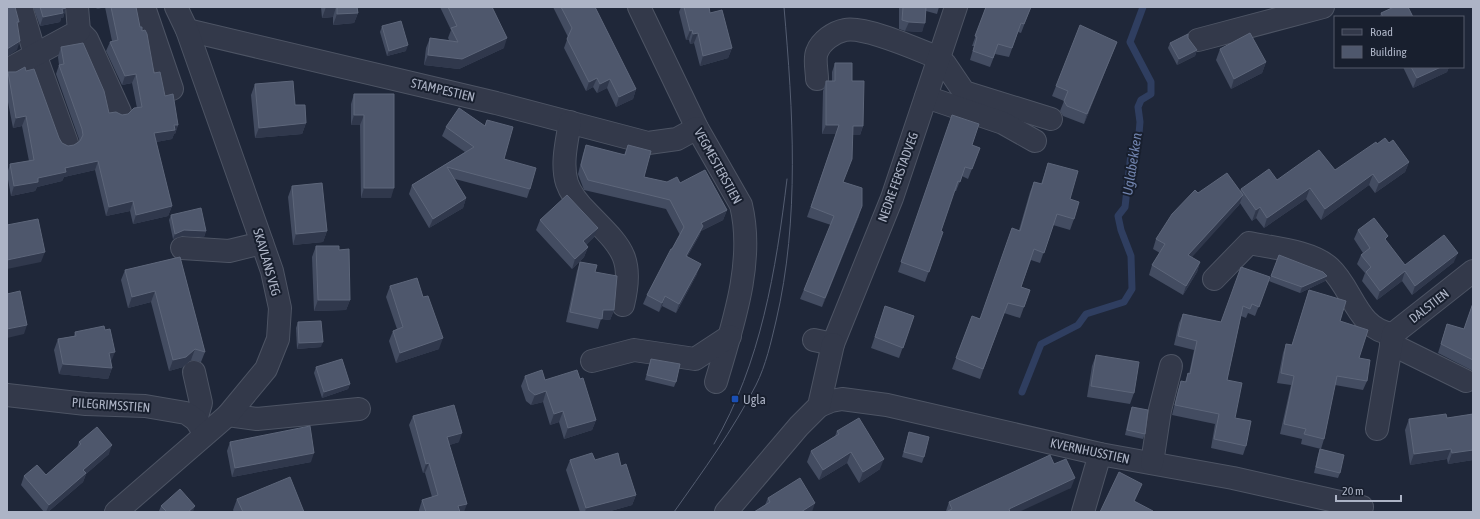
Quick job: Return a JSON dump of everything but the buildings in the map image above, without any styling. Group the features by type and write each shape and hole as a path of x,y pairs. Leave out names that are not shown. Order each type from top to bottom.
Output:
{"street":[{"path":"21,7 35,54 67,143"},
{"path":"77,7 79,31 87,39 120,112"},
{"path":"144,7 172,89"},
{"name":"SKAVLANS VEG","path":"116,512 201,427 228,415 266,369 278,339 280,308 272,271 187,30 176,7"},
{"name":"VEGMESTERSTIEN","path":"639,7 697,128 741,205 744,218 747,235 738,309 716,382"},
{"name":"NEDRE FERSTADVEG","path":"819,406 824,342 892,198 956,7"},
{"path":"1198,40 1323,7"},
{"name":"STAMPESTIEN","path":"187,30 496,102 648,143 677,139 697,128"},
{"path":"817,79 816,53 821,43 831,36 845,30 867,32 939,58 945,64 964,92 1051,119"},
{"path":"7,70 79,31"},
{"path":"926,97 1003,123 1035,141"},
{"path":"570,122 566,145 567,182 573,196 611,236 623,253 627,287 622,305"},
{"path":"182,248 229,251 262,243"},
{"path":"1214,279 1249,243 1314,257 1330,268 1370,326 1466,381"},
{"name":"DALSTIEN","path":"1392,339 1473,271"},
{"path":"592,361 634,350 695,359 730,336"},
{"path":"1377,429 1392,339"},
{"path":"1152,463 1160,410 1171,366"},
{"path":"194,372 201,402 201,427"},
{"name":"PILEGRIMSSTIEN","path":"7,395 86,404 145,406 186,413 201,427"},
{"name":"KVERNHUSSTIEN","path":"819,406 831,401 842,399 887,405 1100,454 1233,478 1362,507"},
{"path":"726,512 799,426 819,406"},
{"path":"228,415 257,419 359,409"},
{"path":"1083,512 1100,454"}],"waterway":[{"name":"Uglabekken","path":"1022,392 1041,344 1078,325 1086,314 1124,302 1132,289 1131,256 1121,230 1118,216 1125,207 1131,154 1138,145 1140,122 1138,107 1141,100 1151,94 1151,82 1130,42 1143,7"}],"tram line":[{"path":"674,512 707,466 747,402 760,377 776,321 784,282 789,244 792,165 792,125 784,7"},
{"path":"714,444 744,381 755,349 764,315 778,247 787,179"}],"place":[{"name":"Ugla","path":"735,399"}]}
